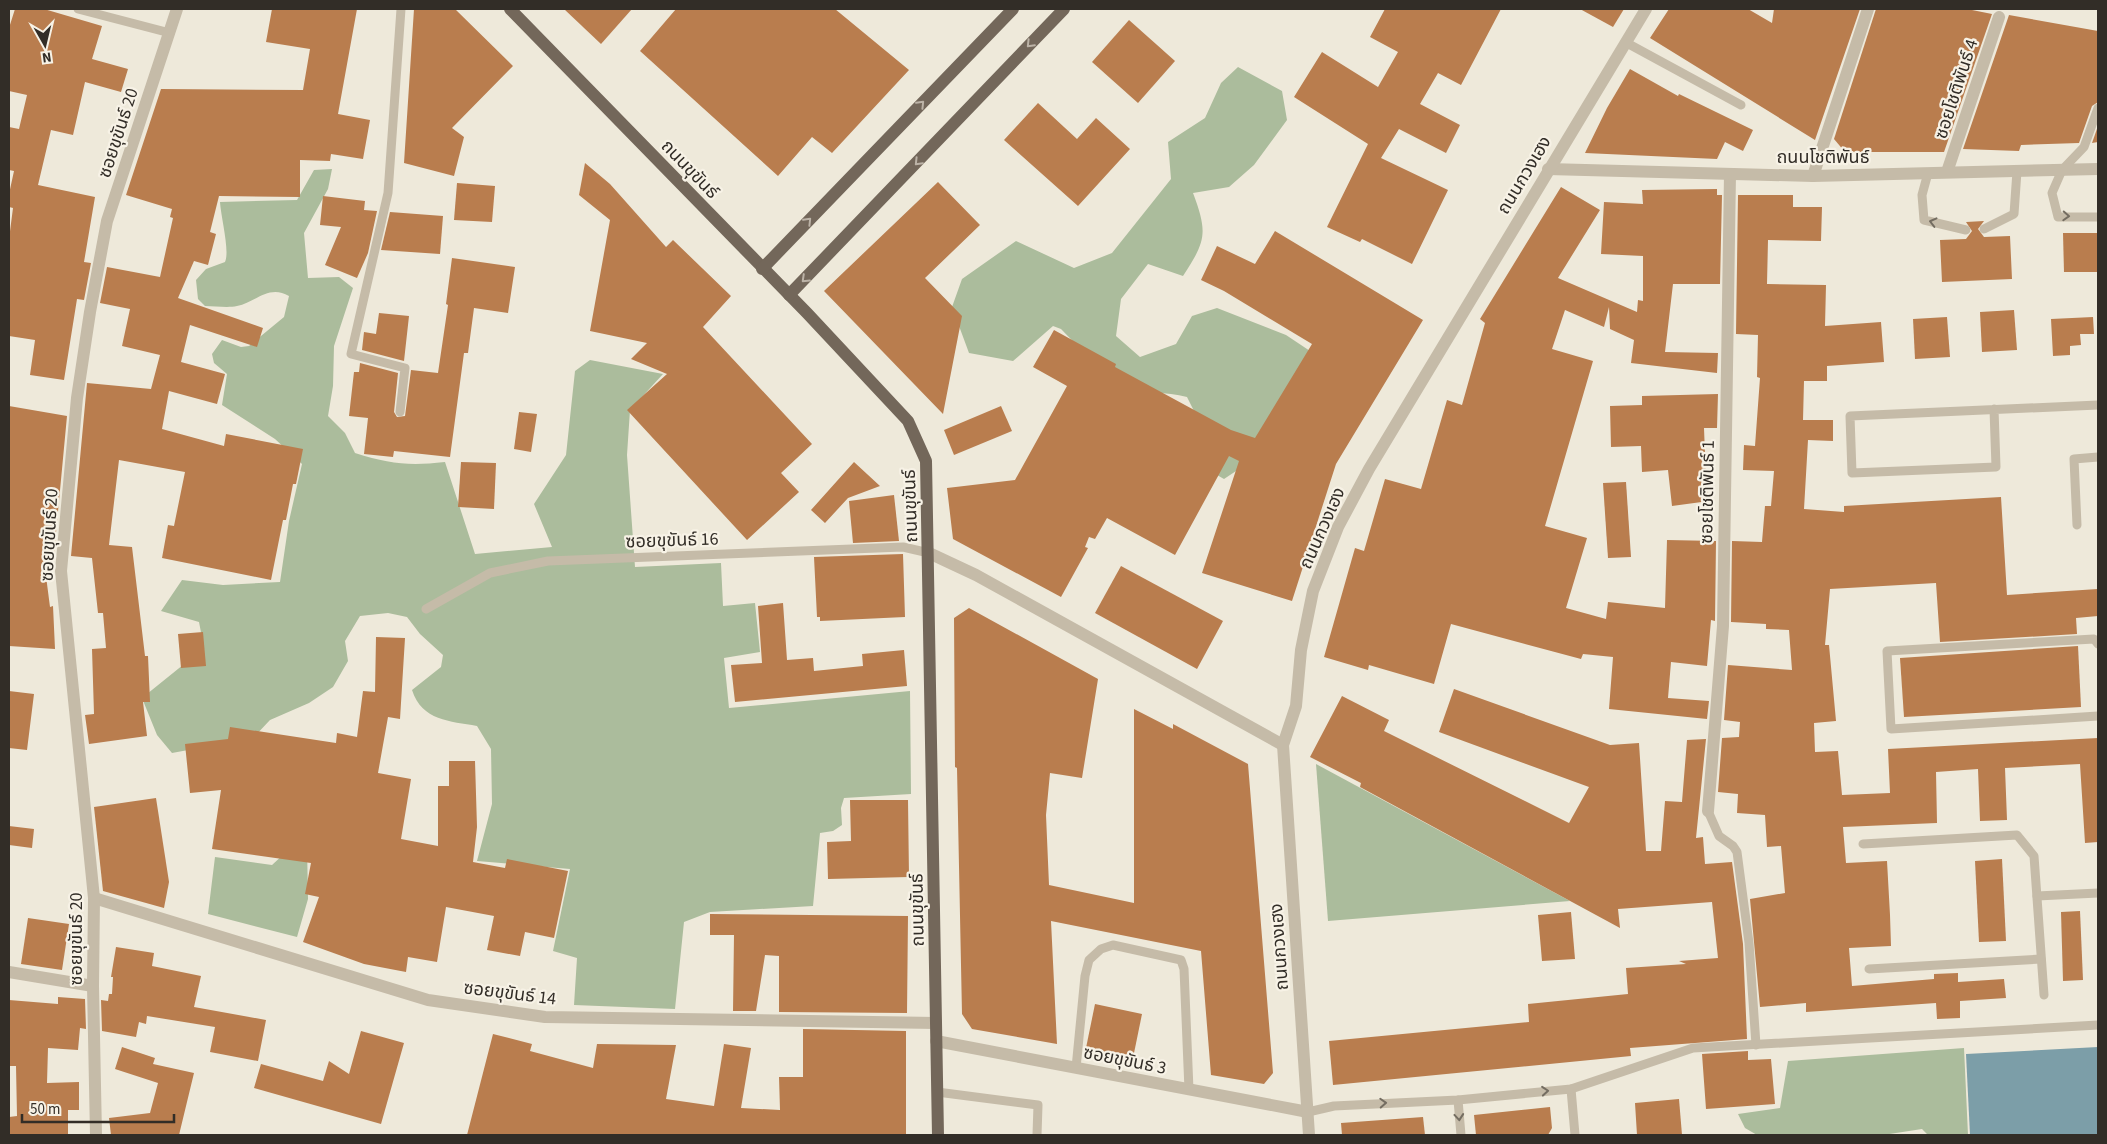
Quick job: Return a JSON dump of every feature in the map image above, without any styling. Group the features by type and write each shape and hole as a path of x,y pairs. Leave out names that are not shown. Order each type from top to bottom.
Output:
{"main road":[{"name":"ถนนขุขันธ์","path":"510,9 789,295 908,421 926,461 938,1135"},
{"path":"762,269 1013,9"},
{"path":"789,295 1064,9"}],"street":[{"name":"ซอยขุขันธ์ 20","path":"96,1135 93,986 94,898 61,571 77,398 90,312 106,230 177,9"},
{"name":"ถนนกวงเฮง","path":"1309,1135 1282,744 1296,706 1301,650 1313,591 1338,527 1369,469 1646,9"},
{"path":"1813,176 1868,9"},
{"name":"ซอยโชติพันธ์ 4","path":"1947,172 1999,17"},
{"name":"ถนนโชติพันธ์","path":"1548,169 1813,176 2098,169"},
{"name":"ซอยโชติพันธ์ 1","path":"1708,811 1723,626 1730,174"},
{"path":"929,553 976,575 1282,744"},
{"name":"ซอยขุขันธ์ 14","path":"94,898 428,1000 536,1016 936,1023"},
{"path":"9,972 93,986"},
{"name":"ซอยขุขันธ์ 3","path":"936,1041 1308,1112"}],"lane":[{"path":"78,9 170,33"},
{"path":"400,412 405,368 350,354 388,193 401,9"},
{"path":"1625,42 1740,105"},
{"path":"2098,108 2084,147 2062,170 2052,193 2058,217 2098,217"},
{"path":"1984,229 2014,214 2017,171"},
{"path":"1928,173 1922,195 1924,220 1966,230"},
{"path":"1994,409 1996,467 1852,473 1850,416 1994,409 2098,405"},
{"path":"2077,525 2074,459 2098,457"},
{"name":"ซอยขุขันธ์ 16","path":"426,610 490,573 548,561 903,547 929,553"},
{"path":"2098,644 2094,639 1887,651 1891,729 2098,716"},
{"path":"1708,811 1719,836 1733,846 1737,852 1749,943 1756,1044"},
{"path":"1863,844 2017,835 2034,856 2044,995"},
{"path":"2037,896 2098,893"},
{"path":"1076,1068 1085,976 1089,960 1101,949 1113,945 1180,960 1184,969 1190,1090"},
{"path":"1868,969 2041,959"},
{"path":"1308,1112 1334,1106 1458,1100 1571,1089 1693,1048 2098,1025"},
{"path":"1571,1089 1575,1135"},
{"path":"937,1092 968,1094 1038,1105 1037,1135"},
{"path":"1458,1100 1461,1135"}],"green space":[{"path":"1238,67 1282,91 1287,120 1254,165 1229,187 1193,193 1201,218 1202,228 1200,245 1196,254 1183,276 1148,264 1121,299 1116,336 1140,357 1176,344 1192,316 1217,308 1286,335 1310,351 1242,467 1224,479 1196,463 1202,427 1187,397 1138,391 1122,387 1101,370 1061,329 1053,326 1013,361 969,353 952,307 962,279 1016,241 1074,268 1112,253 1171,179 1168,142 1205,118 1221,83"},
{"path":"332,169 328,189 304,233 308,278 339,277 353,288 334,346 333,386 328,416 345,433 355,453 379,460 400,463 445,462 475,554 552,547 534,504 566,455 575,371 590,360 663,374 630,410 627,455 635,567 721,563 723,606 755,603 760,652 724,658 729,708 910,691 911,794 844,798 841,808 842,825 833,831 820,833 813,906 710,912 684,922 675,1009 574,1005 577,958 553,951 570,869 477,861 492,804 491,749 477,726 438,718 423,708 417,700 412,690 441,667 443,655 420,634 407,617 388,613 360,616 345,641 348,661 333,687 309,703 270,720 253,738 172,753 157,735 142,698 204,648 199,622 161,611 182,580 223,585 280,582 289,521 302,464 275,439 222,405 227,374 214,363 212,354 222,340 241,347 249,346 284,317 289,296 282,293 269,293 244,304 230,307 205,306 198,299 196,280 206,269 225,262 226,242 220,202 297,200 314,170"},
{"path":"1316,764 1570,901 1328,921"},
{"path":"298,841 307,845 308,899 297,937 208,914 215,857 272,865"},
{"path":"1964,1048 1968,1135 1928,1135 1922,1129 1883,1135 1757,1135 1745,1128 1738,1114 1780,1108 1788,1061"}],"water":[{"path":"2098,1047 2098,1135 1970,1135 1966,1054"}],"building":[{"path":"15,9 44,9 102,26 92,59 128,69 121,92 85,82 73,135 51,130 38,185 95,197 84,262 91,263 84,300 77,299 64,380 30,375 35,340 9,336 9,239 13,208 9,207 9,194 14,171 9,170 9,127 19,129 27,95 9,91 9,28"},
{"path":"272,9 357,9 338,114 370,120 363,159 331,154 330,161 300,160 300,197 219,196 210,232 216,234 208,265 194,261 178,298 263,328 257,347 190,325 181,362 225,374 217,404 169,391 162,429 224,446 226,434 303,449 296,484 293,484 286,520 283,520 271,580 162,558 168,525 174,526 185,472 119,460 109,545 132,547 145,656 148,656 150,702 143,702 147,736 89,744 85,715 94,714 92,649 106,648 103,613 98,613 92,558 71,556 87,383 151,389 160,355 122,346 130,309 100,303 107,267 160,277 173,218 170,217 172,209 126,195 161,89 303,90 310,49 266,42"},
{"path":"414,9 455,9 513,66 452,128 464,137 454,176 404,163"},
{"path":"564,9 632,9 601,44"},
{"path":"676,9 835,9 909,70 832,153 812,137 778,176 640,51"},
{"path":"1385,9 1501,9 1461,85 1438,73 1420,104 1460,125 1446,153 1399,129 1381,158 1448,190 1412,264 1362,239 1360,242 1327,227 1368,144 1294,97 1322,52 1378,87 1398,52 1370,37"},
{"path":"1580,9 1624,9 1613,27"},
{"path":"1669,9 1748,9 1772,23 1774,9 1860,9 1815,140 1650,38"},
{"path":"1876,9 1967,9 1992,14 1944,152 1845,152 1834,139"},
{"path":"2009,15 2098,31 2098,102 2092,106 2079,143 2021,145 2019,151 1963,149"},
{"path":"1129,20 1175,61 1138,103 1092,62"},
{"path":"1630,69 1678,96 1679,94 1753,130 1743,151 1725,142 1717,159 1585,153 1607,108"},
{"path":"1038,103 1077,139 1096,118 1130,149 1078,206 1004,140"},
{"path":"2098,126 2098,142 2092,143"},
{"path":"585,163 610,184 666,247 673,240 731,296 703,327 812,444 781,473 799,492 747,540 627,410 667,374 631,359 647,343 590,331 610,220 579,195"},
{"path":"938,182 980,225 925,278 962,316 943,414 824,291"},
{"path":"457,183 495,186 492,222 454,220"},
{"path":"1561,187 1600,210 1558,278 1637,312 1638,300 1643,301 1643,256 1601,254 1604,202 1643,204 1642,190 1717,189 1717,195 1722,195 1720,284 1673,284 1665,352 1718,353 1717,373 1631,363 1634,340 1610,329 1609,307 1604,327 1565,310 1552,349 1593,361 1545,526 1587,538 1566,608 1606,619 1608,602 1665,608 1667,540 1716,541 1715,621 1711,620 1707,666 1671,662 1668,698 1709,701 1707,719 1609,709 1613,657 1583,654 1581,659 1451,624 1434,684 1369,665 1368,670 1324,657 1355,548 1364,551 1385,479 1421,489 1447,400 1462,405 1485,323 1480,319"},
{"path":"1738,195 1793,195 1793,207 1822,207 1821,241 1768,240 1767,284 1826,285 1825,326 1881,322 1884,362 1827,366 1827,381 1804,381 1803,420 1833,420 1833,441 1808,440 1804,509 1844,512 1844,506 2001,497 2007,595 2098,589 2098,616 2076,618 2077,634 1940,642 1936,583 1830,589 1825,645 1829,645 1836,721 1814,723 1815,752 1838,751 1842,795 1890,793 1888,749 2098,738 2098,842 2085,843 2080,764 2005,768 2007,820 1980,821 1978,769 1936,772 1937,823 1843,827 1846,863 1887,861 1891,946 1849,948 1852,986 1934,979 1934,974 1958,973 1958,982 2004,979 2006,998 1960,1001 1960,1018 1937,1019 1936,1003 1806,1012 1806,1003 1760,1007 1750,899 1785,893 1781,846 1767,847 1765,815 1737,813 1738,794 1718,792 1722,738 1739,737 1740,722 1724,720 1728,665 1792,670 1789,630 1766,629 1766,624 1731,622 1732,541 1762,542 1765,506 1771,506 1774,471 1743,470 1744,445 1755,446 1760,378 1757,377 1758,335 1736,334"},
{"path":"323,196 365,201 364,210 377,211 368,253 357,278 325,265 341,227 320,225"},
{"path":"390,212 443,216 440,254 381,250"},
{"path":"1984,221 1978,229 1984,237 2010,236 2012,279 1942,282 1940,240 1966,239 1972,231 1966,222"},
{"path":"1275,231 1423,320 1336,464 1292,601 1202,573 1239,461 1229,456 1175,555 1107,518 1095,539 1089,537 1085,547 1088,548 1061,597 953,539 947,488 1015,480 1067,386 1033,367 1054,330 1116,364 1115,367 1231,430 1255,438 1312,344 1224,291 1201,280 1217,246 1255,264"},
{"path":"2063,233 2098,233 2098,272 2064,272"},
{"path":"452,258 515,267 508,313 474,308 468,353 464,353 450,457 394,451 393,457 364,454 368,418 349,416 354,372 359,372 360,363 398,373 394,412 397,417 405,416 411,370 438,373 448,305 446,304"},
{"path":"2014,310 2017,350 1982,352 1980,312"},
{"path":"379,313 409,316 404,361 362,350 364,332 376,334"},
{"path":"1947,317 1950,357 1915,359 1913,319"},
{"path":"2093,317 2094,334 2080,334 2081,345 2070,346 2070,355 2053,356 2051,319"},
{"path":"1718,394 1717,428 1704,428 1706,480 1709,501 1672,506 1668,470 1642,472 1641,446 1611,447 1610,406 1642,405 1642,396"},
{"path":"9,406 67,416 54,554 43,553 50,607 53,606 55,649 9,646"},
{"path":"1001,406 1012,431 954,455 944,430"},
{"path":"519,412 537,414 531,452 514,449"},
{"path":"461,462 496,463 494,509 458,507"},
{"path":"854,462 880,486 848,498 825,523 811,510"},
{"path":"1626,482 1631,557 1608,558 1603,483"},
{"path":"894,495 899,541 853,543 849,501"},
{"path":"903,554 905,617 820,621 820,617 817,617 814,557"},
{"path":"1121,566 1223,621 1197,669 1095,613"},
{"path":"783,603 787,660 813,658 814,671 863,666 862,654 904,650 907,686 735,702 731,665 762,663 758,606"},
{"path":"969,608 1098,679 1082,778 1050,773 1046,815 1049,885 1134,903 1134,709 1173,729 1173,724 1248,764 1273,1073 1264,1084 1211,1075 1201,951 1051,921 1057,1044 972,1029 962,1014 957,768 955,767 954,618"},
{"path":"203,632 206,666 181,668 178,634"},
{"path":"376,637 405,638 400,719 388,717 378,773 411,779 401,839 438,846 438,786 449,786 449,761 475,761 477,827 473,862 505,868 507,859 568,871 554,938 525,932 520,956 487,950 494,916 446,907 437,962 408,957 406,972 364,964 303,942 319,897 305,894 311,863 212,849 221,790 190,793 185,744 228,739 230,727 336,743 337,733 357,737 363,691 375,692"},
{"path":"2078,646 2081,707 1904,717 1900,658"},
{"path":"1454,689 1610,745 1639,743 1646,851 1661,851 1665,801 1682,802 1687,740 1706,739 1696,838 1703,837 1705,864 1732,862 1743,944 1747,1039 1630,1048 1631,1056 1333,1085 1329,1041 1529,1022 1528,1004 1628,994 1626,968 1686,964 1679,961 1718,958 1712,902 1618,909 1620,928 1360,787 1361,783 1310,757 1342,696 1389,720 1384,731 1569,823 1589,787 1439,732"},
{"path":"9,691 34,694 27,750 9,748"},
{"path":"156,798 169,882 164,908 103,891 94,807"},
{"path":"850,800 908,800 909,877 828,879 827,842 851,841"},
{"path":"9,826 34,829 32,848 9,845"},
{"path":"2002,859 2006,941 1979,942 1975,861"},
{"path":"2080,911 2083,980 2063,981 2061,912"},
{"path":"1571,912 1575,959 1542,961 1538,915"},
{"path":"710,914 908,916 907,1013 779,1012 779,956 765,955 756,1011 733,1011 734,935 710,935"},
{"path":"28,918 69,924 62,970 21,964"},
{"path":"116,947 154,953 152,966 201,976 194,1007 266,1020 258,1061 210,1052 215,1027 147,1016 146,1024 139,1022 136,1037 102,1031 101,1000 108,1001 109,994 112,994 113,977 111,977"},
{"path":"58,997 85,999 86,1029 80,1028 78,1050 48,1048 47,1083 79,1082 79,1110 68,1110 68,1135 9,1135 9,1117 17,1116 16,1066 9,1066 9,1000 58,1004"},
{"path":"1095,1004 1142,1014 1133,1058 1086,1048"},
{"path":"803,1029 906,1031 906,1135 467,1135 493,1034 532,1044 530,1051 593,1068 597,1044 676,1045 666,1099 714,1106 724,1044 751,1048 741,1108 780,1110 779,1077 803,1077"},
{"path":"361,1031 404,1043 381,1124 254,1088 261,1064 323,1081 329,1061 349,1074"},
{"path":"122,1047 155,1058 153,1064 194,1073 179,1135 111,1135 109,1118 150,1113 158,1083 115,1069"},
{"path":"1748,1051 1748,1060 1771,1059 1775,1104 1706,1109 1702,1054"},
{"path":"1679,1099 1682,1135 1637,1135 1635,1103"},
{"path":"1550,1107 1552,1128 1548,1135 1476,1135 1474,1115"},
{"path":"1423,1117 1425,1135 1342,1135 1341,1123"}]}
